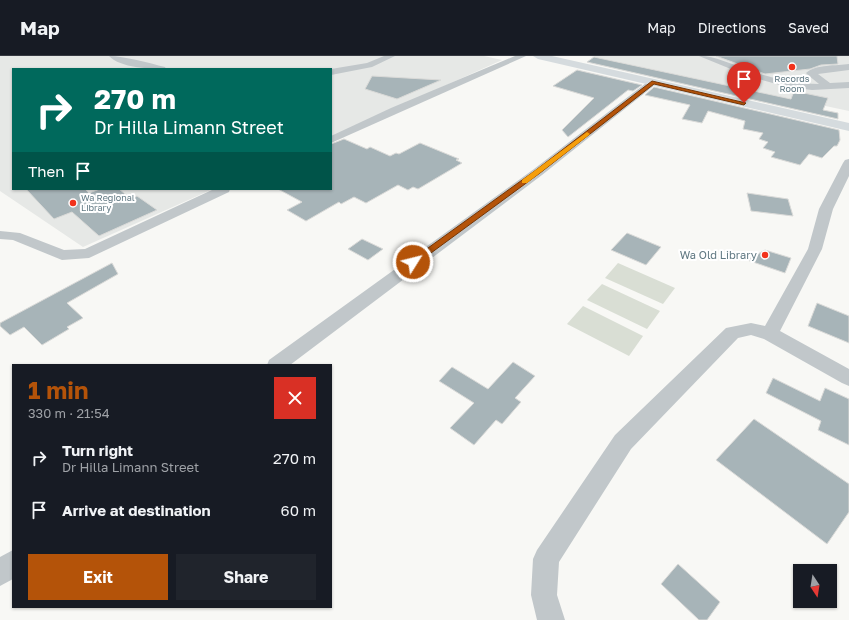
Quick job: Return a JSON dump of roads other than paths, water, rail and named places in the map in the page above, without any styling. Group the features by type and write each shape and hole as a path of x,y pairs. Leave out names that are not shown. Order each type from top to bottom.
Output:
{"highway":[{"path":"538,56 849,127"}],"street":[{"path":"113,56 128,62 157,68"},
{"path":"332,72 369,65 391,56"},
{"path":"332,140 395,110 522,56"},
{"path":"703,56 763,79 801,86 849,85"},
{"path":"827,86 812,73 821,70 849,67"},
{"path":"838,68 849,74"},
{"path":"277,364 538,172 653,82"},
{"path":"770,334 815,249 826,209 849,162"},
{"path":"0,235 16,236 62,255 89,253 222,190"},
{"path":"551,620 544,595 546,559 623,442 732,333 751,329 770,334 849,378"},
{"path":"0,573 12,564"}],"place":[{"name":"Records Room","path":"792,67"},
{"name":"Wa Regional Library","path":"73,203"},
{"name":"Wa Old Library","path":"765,255"}]}
